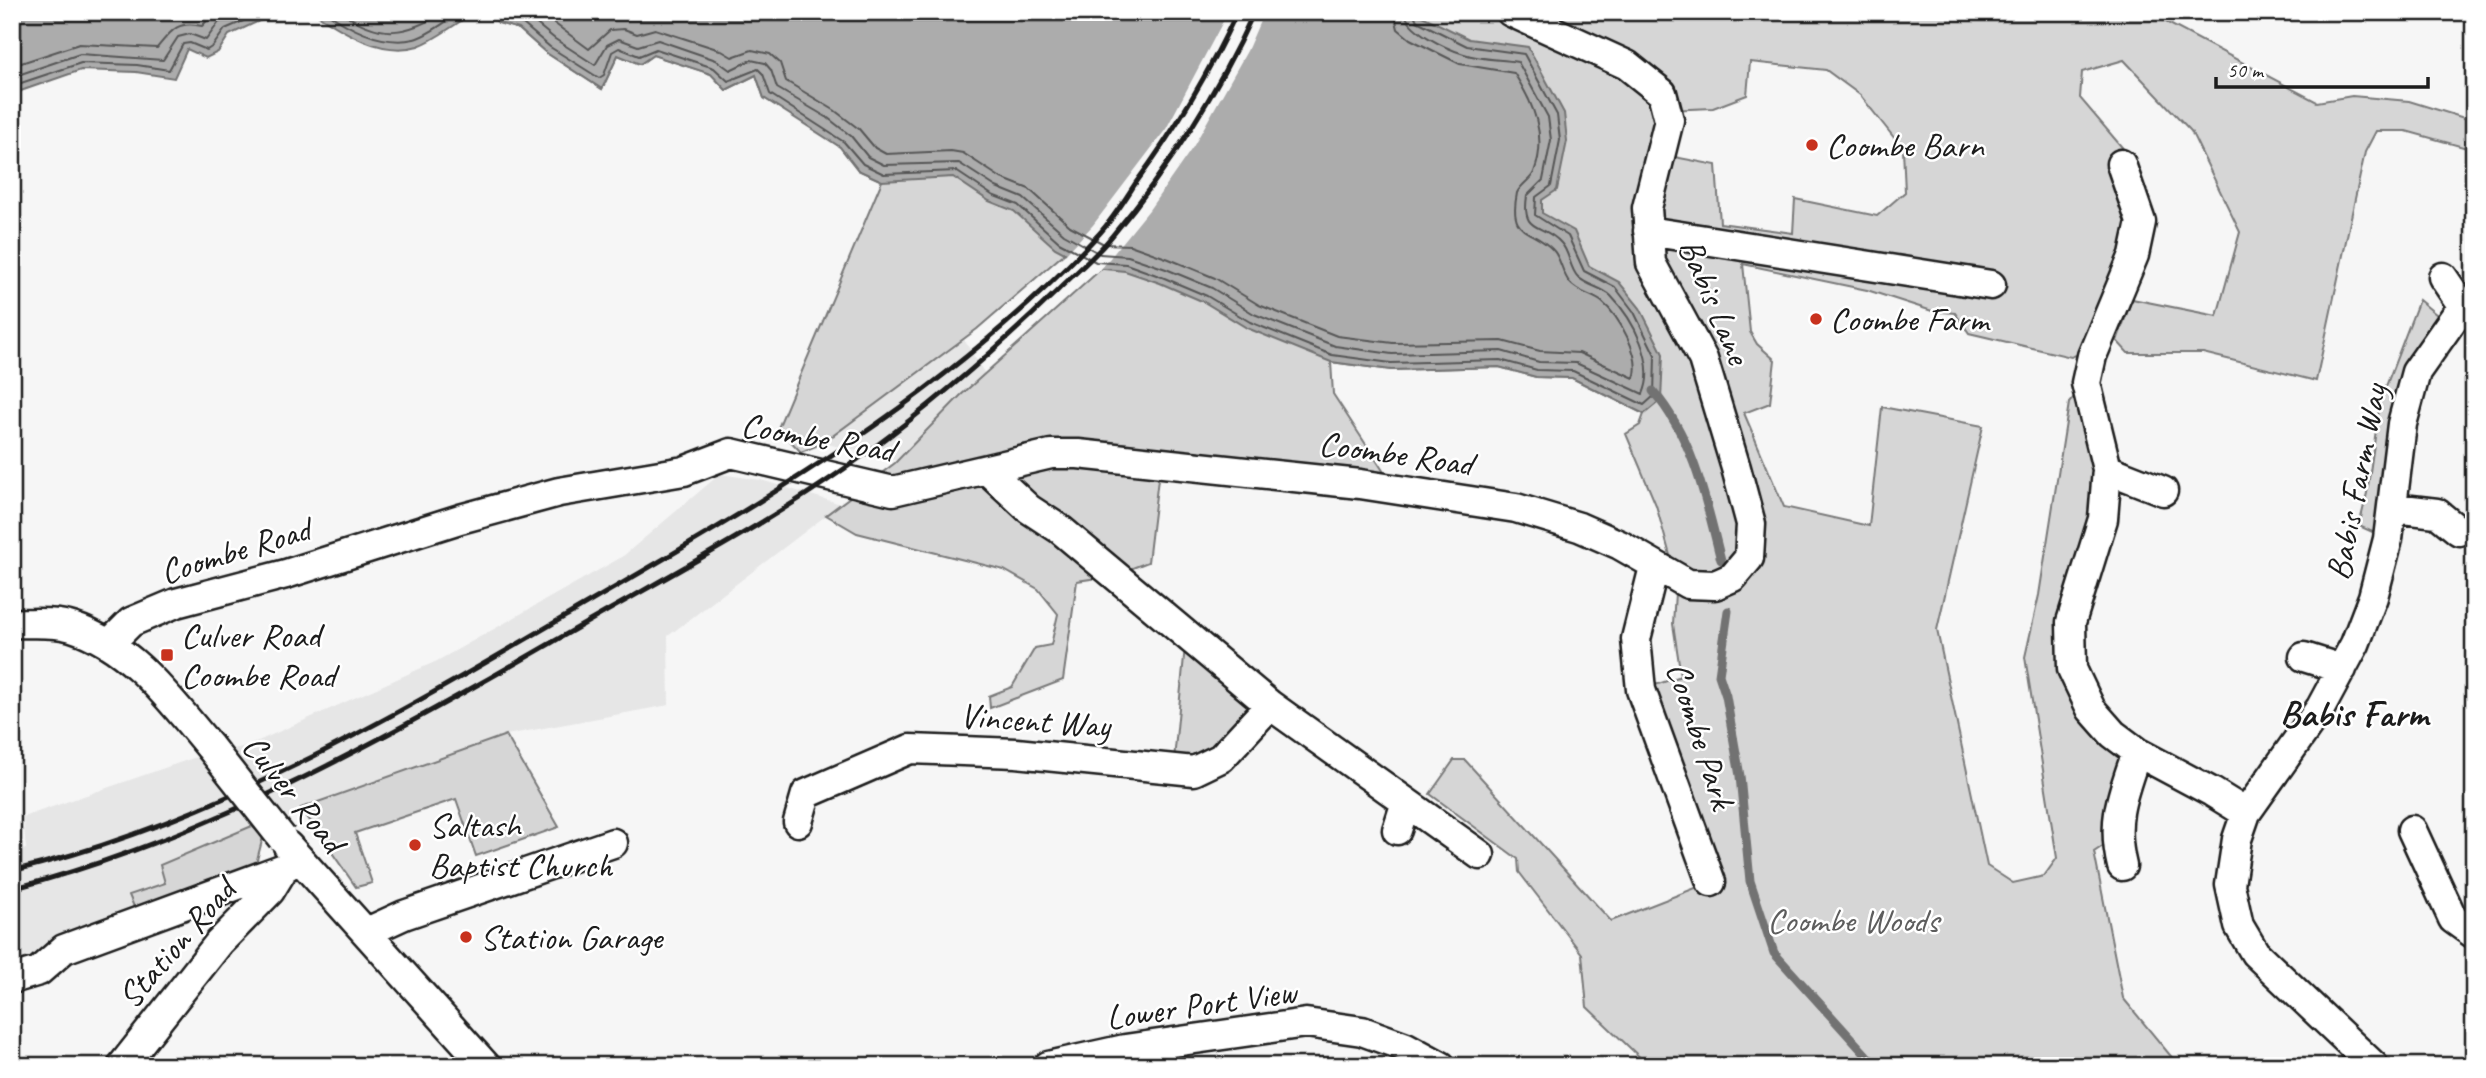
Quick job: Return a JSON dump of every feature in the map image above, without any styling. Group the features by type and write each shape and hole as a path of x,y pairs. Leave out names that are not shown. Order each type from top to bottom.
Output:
{"street":[{"name":"Babis Lane","path":"1511,12 1628,65 1662,93 1669,120 1647,208 1651,262 1703,359 1751,524 1749,558 1733,577 1715,585 1688,584 1654,567"},
{"path":"2122,164 2141,222 2134,255 2092,356 2086,383 2107,469 2103,519 2071,622 2072,669 2091,709 2113,734 2137,752 2246,813"},
{"path":"1648,231 1992,285"},
{"path":"2443,277 2469,305"},
{"name":"Babis Farm Way","path":"2374,1066 2255,953 2239,926 2230,886 2237,839 2246,813 2321,707 2355,644 2372,597 2394,508 2402,424 2416,372 2469,305"},
{"name":"Coombe Road","path":"109,644 131,622 176,603 286,574 460,519 559,492 684,471 730,453 893,491 1051,454 1078,454 1360,484 1516,508 1579,527 1620,545 1654,567"},
{"path":"2107,469 2163,491"},
{"path":"987,470 1028,509 1061,530 1270,705 1480,855"},
{"path":"2394,508 2437,513 2459,531"},
{"name":"Coombe Park","path":"1654,567 1636,639 1642,690 1711,882"},
{"name":"Culver Road","path":"12,623 71,626 109,644 156,682 210,747 288,855 367,932 486,1066"},
{"path":"2304,657 2342,669"},
{"name":"Vincent Way","path":"798,822 806,794 910,749 1016,753 1194,771 1221,758 1270,705"},
{"path":"2122,866 2115,838 2121,796 2137,752"},
{"path":"1398,831 1406,802"},
{"path":"2412,831 2453,919 2474,934"},
{"path":"367,932 404,915 613,843"},
{"path":"12,979 39,971 64,949 288,855"},
{"name":"Station Road","path":"122,1066 219,943 270,891 288,855"},
{"name":"Lower Port View","path":"1048,1066 1175,1041 1306,1023 1362,1031 1406,1046 1441,1066"}],"shaded area":[{"path":"963,338 985,374 898,461 823,443"},
{"path":"720,474 761,480 841,504 668,636 669,705 506,735 301,808 263,837 254,871 12,969 12,852 26,849 23,817 199,756 247,746 437,661 622,557"}],"green space":[{"name":"Coombe Woods","path":"492,12 2147,12 2317,102 2352,96 2409,101 2474,121 2474,150 2406,131 2376,131 2365,152 2316,381 2203,353 2128,353 2117,341 2132,299 2217,316 2240,232 2191,131 2124,60 2082,72 2080,98 2126,152 2141,222 2095,348 2071,357 1969,333 1955,313 1932,311 1867,290 1743,264 1750,332 1757,344 1775,360 1770,403 1744,413 1784,507 1869,526 1882,407 1983,426 1937,630 1987,866 2013,883 2044,876 2057,858 2025,657 2039,595 2069,403 2086,383 2107,469 2072,669 2137,752 2115,838 2094,852 2123,998 2179,1066 1649,1066 1587,1007 1582,954 1519,872 1518,859 1430,794 1454,760 1465,760 1611,921 1711,882 1641,690 1681,676 1673,624 1676,577 1656,505 1626,434 1640,425 1644,414 1572,378 1536,377 1499,367 1391,370 1331,362 1333,394 1395,489 1160,462 1148,562 1112,576 1077,581 1063,680 990,708 989,696 1012,687 1035,648 1051,645 1058,614 1038,589 1004,570 857,533 826,515 895,463 960,396 1099,271 1065,253 977,329 823,443 801,452 778,428 882,181 858,170 840,147 764,98 756,75 726,90 711,74 653,55 640,64 618,55 602,89 545,52 519,29 498,23","holes":["1750,62 1826,70 1860,95 1903,149 1905,192 1877,216 1795,199 1793,233 1720,223 1716,165 1659,154 1667,110 1713,108 1747,95"]},
{"path":"2419,300 2449,325 2415,373 2388,539 2359,526 2367,493 2380,402"},
{"path":"1186,636 1270,705 1235,744 1173,770"},
{"path":"506,735 559,827 476,856 456,799 355,833 372,883 356,887 301,808"},
{"path":"252,826 263,837 254,871 137,914 129,895 165,883 160,865"}],"water":[{"path":"12,12 278,12 229,35 218,52 206,58 187,49 174,78 136,72 81,70 12,94"},
{"path":"313,12 463,12 461,21 440,35 418,46 404,49 363,41"},
{"path":"492,12 1414,12 1469,39 1528,47 1564,113 1567,141 1557,190 1542,200 1542,213 1574,231 1589,266 1619,282 1640,308 1663,354 1661,400 1644,414 1572,378 1536,377 1499,367 1391,370 1331,362 1247,328 1204,302 1160,283 1125,271 1093,268 1055,248 1014,211 989,201 953,177 882,181 858,170 840,147 764,98 756,75 726,90 711,74 653,55 640,64 618,55 602,89 545,52 519,29 498,23"}],"pier":[{"path":"1228,12 1264,12 1247,51 1193,147 1149,210 1097,274 1064,256 1093,225 1166,129"}],"waterway":[{"path":"1653,391 1679,429 1689,450 1704,493 1721,560"},
{"path":"1728,611 1719,675 1726,696 1740,776 1750,881 1774,953 1876,1066"}],"railway":[{"path":"12,871 87,850 160,825 303,762 441,688 646,569 852,442 981,345 1041,292 1099,234 1177,122 1203,79 1237,12"},
{"path":"12,889 153,843 222,815 356,751 487,680 714,550 834,476 896,431 967,373 1106,243 1153,184 1208,101 1254,12"}],"place":[{"name":"Coombe Barn","path":"1812,145"},
{"name":"Coombe Farm","path":"1816,319"},
{"name":"Culver Road Coombe Road","path":"167,655"},
{"name":"Saltash Baptist Church","path":"415,845"},
{"name":"Station Garage","path":"466,937"}],"district":[{"name":"Babis Farm","path":"2354,713"}]}
